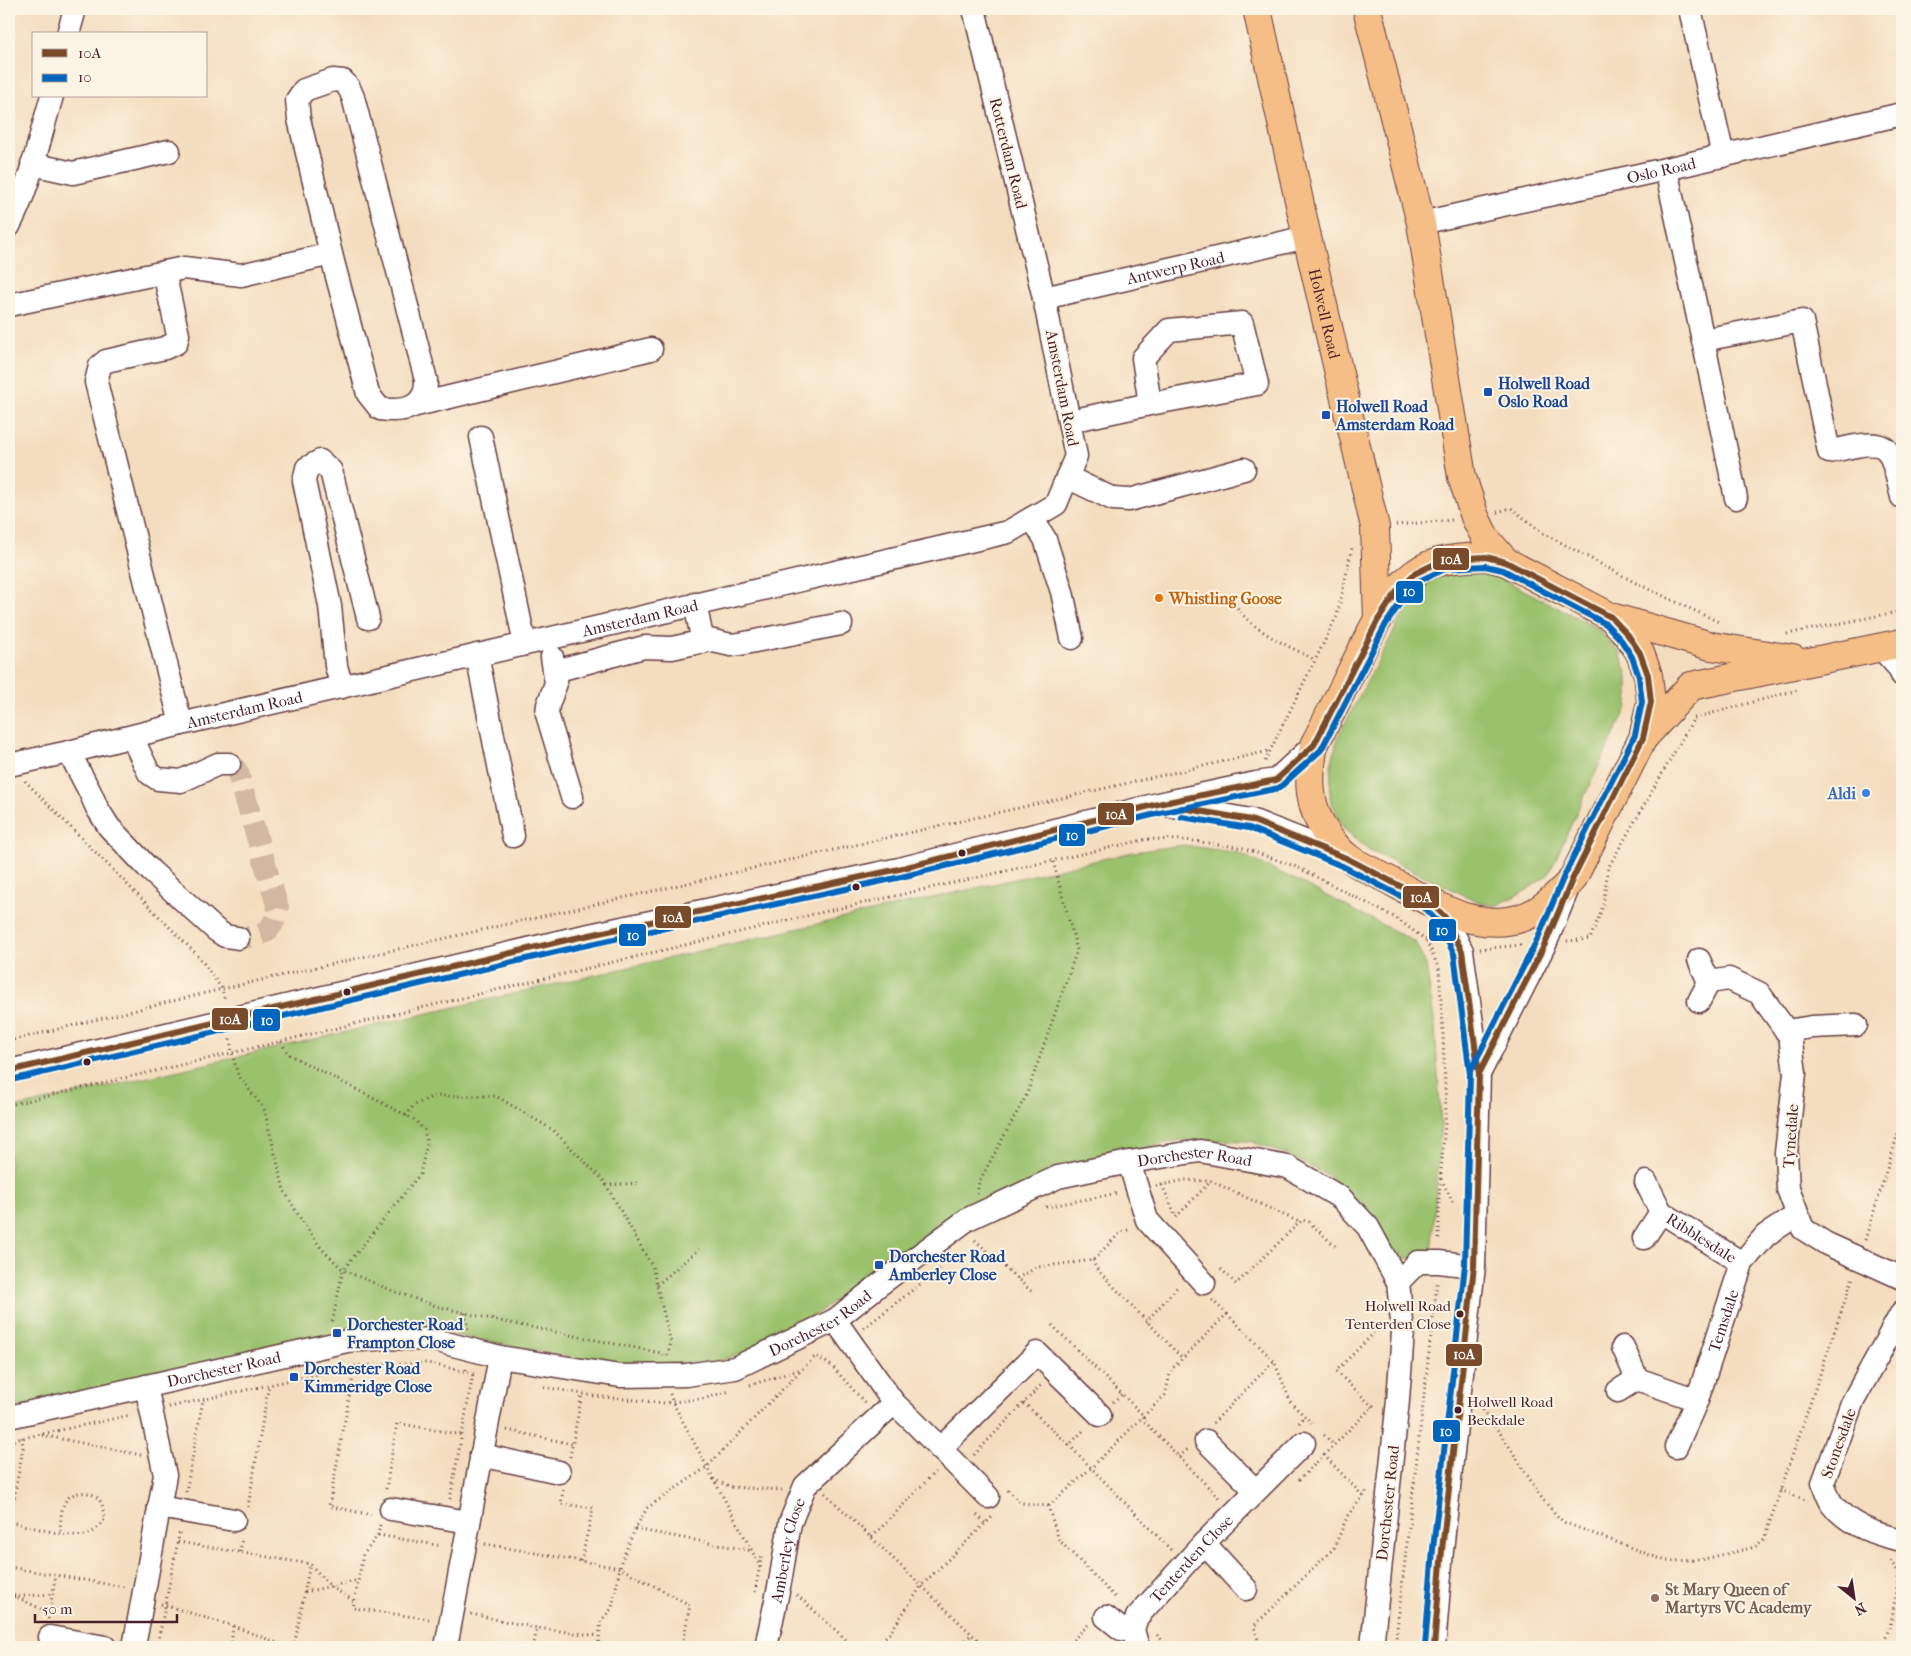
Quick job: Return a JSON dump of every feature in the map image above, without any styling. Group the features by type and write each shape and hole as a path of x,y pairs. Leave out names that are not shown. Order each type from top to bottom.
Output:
{"highway":[{"name":"Holwell Road","path":"1257,9 1307,237 1375,527 1378,620"},
{"path":"1367,9 1420,223 1455,444 1462,477 1475,517 1486,539 1506,562"},
{"path":"1611,617 1628,635 1640,653 1648,675 1651,702 1643,738 1572,880 1554,898 1536,911 1520,918 1503,921 1484,921 1464,916 1429,901 1346,858 1330,839 1320,822 1312,801 1309,783 1314,745 1378,620 1398,590 1414,574 1428,566 1445,560 1486,557 1506,562 1611,617 1711,646 1812,662"},
{"path":"1643,738 1691,686 1891,645"}],"street":[{"path":"69,32 75,9"},
{"name":"Rotterdam Road","path":"974,9 1044,298"},
{"path":"1690,9 1723,156"},
{"path":"416,405 423,398 426,380 353,97 343,81 333,80 304,90 297,100 299,119 331,254 368,394 380,409 394,410 416,405 651,349"},
{"path":"9,226 32,164 51,98"},
{"name":"Oslo Road","path":"1420,223 1666,169 1902,114"},
{"path":"32,164 73,173 169,151"},
{"path":"1666,169 1704,340 1736,498"},
{"name":"Antwerp Road","path":"1044,298 1307,237"},
{"path":"9,305 184,268 241,275 331,254"},
{"path":"164,272 178,335 176,343 165,348 106,362 100,366 96,382 181,724"},
{"name":"Amsterdam Road","path":"16,772 69,752 181,724 1008,532 1056,504 1076,456 1044,298"},
{"path":"1704,340 1802,321 1829,452 1872,444 1882,446 1889,452 1902,497"},
{"path":"1070,421 1257,384 1242,323 1169,330 1143,358 1150,404"},
{"path":"481,437 525,644"},
{"path":"342,687 336,666 330,606 304,482 307,468 320,461 331,471 368,618"},
{"path":"1067,477 1113,499 1129,500 1244,469"},
{"path":"1032,518 1045,539 1062,592 1072,638"},
{"path":"695,604 703,642"},
{"path":"555,671 644,647 672,648 710,640 731,645 740,644 841,624"},
{"path":"548,638 556,683 548,705 548,714 572,797"},
{"path":"1891,645 1902,675"},
{"path":"477,655 513,836"},
{"path":"132,737 150,773 158,779 181,781 218,764 228,764"},
{"path":"9,1071 571,939 900,869 1158,804 1276,780 1314,745"},
{"path":"69,752 97,808 109,827 151,872 216,930 225,936 238,938"},
{"path":"1158,804 1251,820 1346,858"},
{"path":"1479,1074 1546,942 1572,880"},
{"path":"1429,901 1445,917 1462,951 1479,1074 1474,1266 1442,1550 1434,1647"},
{"name":"Tynedale","path":"1699,960 1704,991 1729,979 1759,993 1790,1036 1794,1073 1786,1162 1788,1189 1803,1229 1827,1244 1902,1278"},
{"path":"1786,1031 1812,1027 1856,1025"},
{"name":"Dorchester Road","path":"13,1416 347,1341 390,1338 434,1340 500,1357 620,1376 666,1367 686,1375 735,1368 835,1320 971,1217 1058,1177 1129,1162 1200,1151 1288,1167 1340,1198 1368,1227 1398,1282 1403,1332 1398,1400 1372,1647"},
{"path":"1129,1162 1148,1222 1201,1283"},
{"name":"Ribblesdale","path":"1646,1182 1661,1212 1742,1262"},
{"name":"Ribblesdale","path":"1644,1238 1661,1212"},
{"name":"Temsdale","path":"1676,1447 1697,1400 1742,1262 1766,1235 1797,1215"},
{"path":"1398,1282 1418,1262 1474,1266"},
{"name":"Stonesdale","path":"1902,1312 1852,1403 1822,1483 1832,1504 1848,1520 1884,1536 1902,1540"},
{"path":"835,1320 886,1411 940,1449 990,1507"},
{"path":"1623,1347 1637,1379 1697,1400"},
{"path":"940,1449 1037,1353 1100,1416"},
{"path":"446,1647 500,1357"},
{"path":"1618,1391 1637,1379"},
{"path":"134,1647 136,1594 159,1506 164,1475 146,1386"},
{"name":"Amberley Close","path":"766,1647 790,1522 805,1486 819,1487 886,1411"},
{"name":"Tenterden Close","path":"1106,1617 1135,1639 1137,1616 1255,1490 1315,1435"},
{"path":"1202,1438 1255,1490"},
{"path":"481,1455 559,1472"},
{"path":"159,1506 241,1523"},
{"path":"382,1512 447,1518 468,1522"},
{"path":"1204,1543 1246,1589"},
{"path":"49,1629 105,1647"}],"path":[{"path":"1232,594 1233,602 1244,618 1264,632 1315,660"},
{"path":"9,1105 281,1042 818,913 1148,839 1186,840 1243,848 1297,867 1396,918 1426,940 1462,951 1590,939 1603,906 1608,868 1694,718 1798,690"},
{"path":"9,1041 222,989 1270,751"},
{"path":"16,772 200,958 222,989 232,1053 238,1075 264,1109 284,1190 300,1218 321,1248 343,1270 393,1291 436,1306 495,1320 661,1353 666,1367 673,1403 754,1552 764,1574 771,1580 795,1586 795,1592 806,1605 854,1647"},
{"path":"971,1217 979,1182 1027,1094 1077,950 1054,860"},
{"path":"1395,1647 1439,1262 1439,1196 1446,1112 1439,969 1426,940"},
{"path":"281,1042 288,1054 415,1120 424,1130 427,1144 420,1174 343,1270 332,1321 334,1344"},
{"path":"406,1116 413,1106 433,1096 496,1096 553,1130 606,1186 652,1266 671,1343 666,1367"},
{"path":"1859,1258 1902,1122"},
{"path":"1111,1194 1185,1180 1211,1181 1298,1222"},
{"path":"1162,1185 1176,1217 1211,1181"},
{"path":"606,1186 638,1183"},
{"path":"1236,1284 1302,1220 1310,1222 1335,1246"},
{"path":"1016,1278 1038,1267 1093,1260 1121,1232 1148,1222"},
{"path":"975,1240 1032,1292"},
{"path":"657,1285 699,1249"},
{"path":"1093,1260 1096,1268 1182,1358"},
{"path":"1146,1322 1201,1283 1227,1314 1274,1361 1291,1403 1315,1435 1334,1445"},
{"path":"1048,1506 1090,1469 1165,1395 1171,1370 1227,1314"},
{"path":"1052,1325 1144,1415 1144,1421 1223,1502"},
{"path":"1373,1407 1336,1371 1374,1332"},
{"path":"973,1455 1076,1349"},
{"path":"621,1647 598,1646 600,1622 612,1608 620,1568 635,1529 647,1508 707,1467 816,1356 832,1366 886,1411"},
{"path":"1179,1457 1202,1438 1274,1361"},
{"path":"9,1442 355,1366 427,1363 466,1372"},
{"path":"355,1366 329,1506 382,1512"},
{"path":"744,1387 802,1369"},
{"path":"447,1518 473,1374"},
{"path":"240,1552 241,1523 269,1384"},
{"path":"539,1386 594,1396 673,1403 706,1398 734,1390"},
{"path":"1068,1445 1122,1394"},
{"path":"157,1647 203,1399"},
{"path":"1024,1402 1172,1552"},
{"path":"1296,1483 1376,1404 1374,1413"},
{"path":"9,1527 23,1448 23,1438 13,1416"},
{"path":"503,1429 572,1444"},
{"path":"38,1435 149,1457"},
{"path":"1324,1455 1363,1496"},
{"path":"872,1537 935,1472 941,1478"},
{"path":"713,1479 731,1487 782,1490"},
{"path":"1255,1647 1259,1643 1254,1626 1334,1548 1348,1515 1366,1492 1367,1484"},
{"path":"819,1487 833,1487"},
{"path":"819,1487 823,1499"},
{"path":"819,1487 985,1647"},
{"path":"1780,1490 1812,1502"},
{"path":"10,1522 60,1532 86,1535 96,1530 104,1520 100,1499 90,1493 79,1493 68,1498 63,1507 60,1532"},
{"path":"990,1507 1014,1496"},
{"path":"874,1647 890,1633 922,1585 986,1524 990,1507"},
{"path":"986,1524 990,1507"},
{"path":"635,1529 754,1552"},
{"path":"378,1535 442,1546"},
{"path":"178,1542 310,1564 330,1586 354,1601"},
{"path":"482,1544 620,1568 690,1605 683,1646 702,1647"},
{"path":"1883,1647 1892,1618 1898,1573 1888,1558"},
{"path":"294,1647 310,1564"},
{"path":"9,1567 56,1575 136,1594 233,1626 288,1647"},
{"path":"49,1629 49,1613 56,1575"},
{"path":"304,1592 358,1580"},
{"path":"9,1593 49,1613"},
{"path":"9,1597 53,1594"},
{"path":"470,1614 537,1628 599,1636"},
{"path":"230,1647 233,1626"},
{"path":"533,1647 537,1628"},
{"path":"958,1647 972,1634"}],"green space":[{"path":"1460,569 1489,572 1597,628 1620,653 1628,676 1628,706 1549,874 1527,890 1496,906 1481,903 1368,849 1344,829 1330,799 1331,766 1338,736 1416,590 1437,575"},
{"path":"1183,845 1239,853 1302,883 1415,942 1426,965 1435,1026 1441,1124 1431,1256 1399,1259 1357,1203 1327,1175 1285,1154 1250,1141 1182,1140 1105,1156 971,1207 890,1259 803,1324 760,1348 715,1362 634,1369 438,1332 9,1409 9,1109 1133,852"}],"tunnel":[{"path":"229,764 238,773 278,908 276,917 266,932 238,938"}],"transit line":[{"name":"10A","path":"9,1071 571,939 899,869 1158,804 1276,780 1314,745 1378,620 1398,590 1414,574 1445,559 1486,557 1506,562 1611,617 1628,635 1640,653 1648,675 1651,702 1643,738 1572,880 1546,942 1479,1074"},
{"name":"10","path":"11,1080 573,948 901,877 1160,813 1279,788 1321,750 1386,624 1405,596 1419,581 1447,568 1485,566 1503,570 1606,624 1621,640 1632,657 1639,677 1642,702 1635,735 1564,876 1538,938 1471,1070"},
{"name":"10A","path":"1182,808 1251,820 1346,858 1429,901 1445,917 1462,951 1479,1074 1474,1266 1442,1550 1434,1647"},
{"name":"10","path":"1181,817 1249,828 1342,866 1424,908 1438,922 1454,954 1470,1074 1465,1265 1433,1549 1425,1646"}],"place":[{"name":"Holwell Road Oslo Road","path":"1488,392"},
{"name":"Holwell Road Amsterdam Road","path":"1326,415"},
{"name":"Whistling Goose","path":"1159,598"},
{"name":"Aldi","path":"1866,793"},
{"name":"Dorchester Road Amberley Close","path":"879,1265"},
{"name":"Holwell Road Tenterden Close","path":"1460,1314"},
{"name":"Dorchester Road Frampton Close","path":"337,1333"},
{"name":"Dorchester Road Kimmeridge Close","path":"294,1377"},
{"name":"Holwell Road Beckdale","path":"1458,1410"},
{"name":"St Mary Queen of Martyrs VC Academy","path":"1655,1598"}]}
